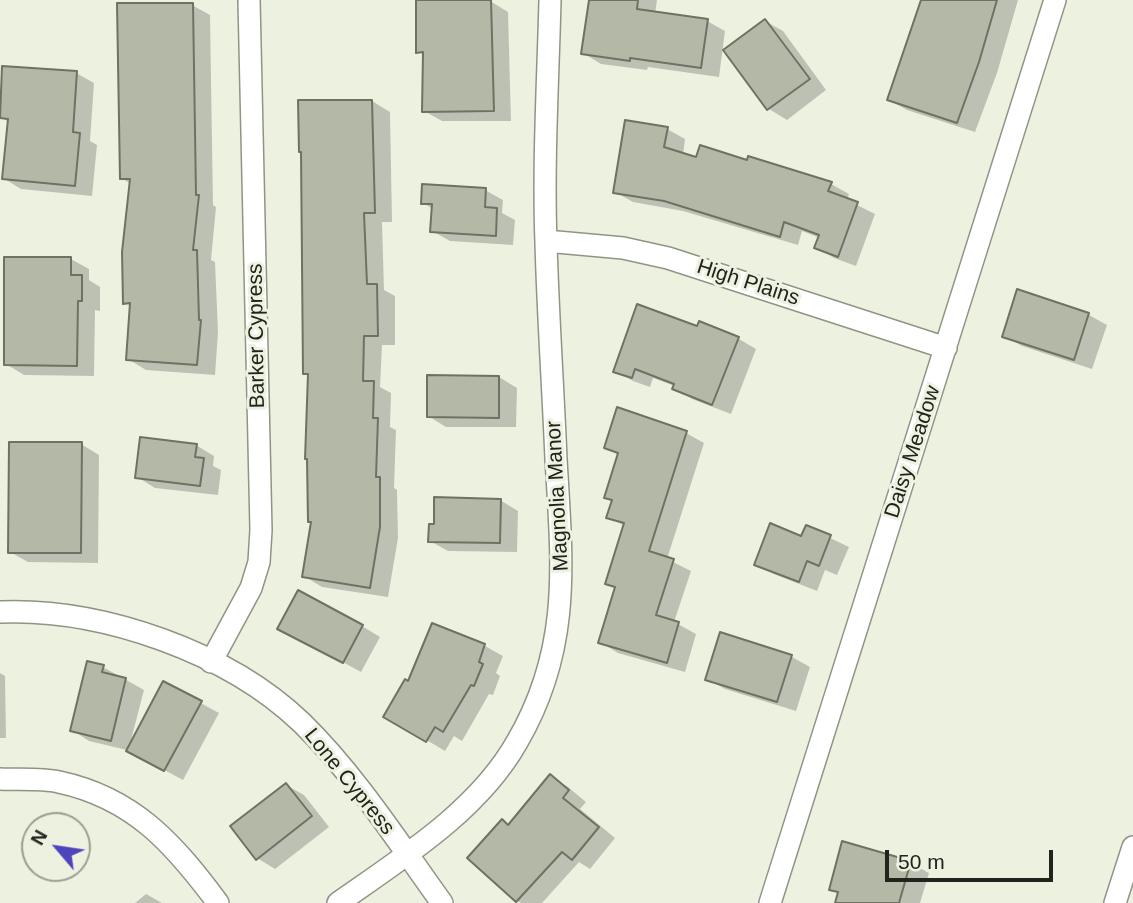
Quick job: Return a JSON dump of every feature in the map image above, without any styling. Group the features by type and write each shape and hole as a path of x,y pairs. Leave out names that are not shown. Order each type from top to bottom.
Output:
{"street":[{"name":"Barker Cypress","path":"212,662 251,588 258,562 261,530 249,0"},
{"name":"Magnolia Manor","path":"338,903 407,855 476,797 499,771 532,713 555,648 562,575 546,241 550,0"},
{"name":"Daisy Meadow","path":"770,903 1055,0"},
{"name":"High Plains","path":"546,241 623,248 668,258 946,348"},
{"name":"Lone Cypress","path":"0,612 40,613 105,623 166,641 247,682 299,721 348,775 442,903"},
{"path":"0,779 58,782 108,797 135,813 164,838 218,903"},
{"path":"1115,903 1133,847"}],"building":[{"path":"416,0 491,0 494,111 422,112 423,52 416,53"},
{"path":"589,0 638,0 637,9 708,19 701,68 581,54"},
{"path":"921,0 997,0 957,123 887,100"},
{"path":"117,3 193,3 196,195 199,195 193,250 197,250 201,320 197,365 126,360 130,303 123,304 122,252 130,179 120,179"},
{"path":"765,19 810,79 767,110 723,50"},
{"path":"2,66 77,71 73,132 80,133 75,186 2,179 8,119 0,118"},
{"path":"298,100 372,100 375,213 364,213 367,284 377,284 378,336 364,336 363,381 374,381 373,418 378,418 376,477 380,477 380,527 370,588 302,577 311,522 308,522 305,459 308,374 303,374"},
{"path":"625,120 668,127 664,147 696,157 700,145 747,160 748,156 832,182 828,191 858,202 838,257 814,248 819,235 784,222 780,237 664,201 613,193"},
{"path":"422,184 486,188 485,207 497,208 496,236 430,232 432,204 421,204"},
{"path":"4,257 71,257 71,275 82,275 82,301 78,301 77,366 4,365"},
{"path":"1017,289 1089,313 1074,360 1002,337"},
{"path":"637,304 697,326 699,321 739,337 712,405 672,389 674,384 635,369 632,378 613,372"},
{"path":"427,375 499,376 499,418 427,417"},
{"path":"617,407 687,431 649,551 674,559 656,615 679,622 667,663 598,643 615,587 605,584 624,523 606,518 612,500 604,498 618,453 604,448"},
{"path":"140,437 197,444 195,457 204,458 200,486 135,478"},
{"path":"9,442 82,442 81,553 8,553"},
{"path":"434,497 501,499 500,543 428,542 429,524 434,524"},
{"path":"770,523 801,536 806,525 831,535 819,566 807,561 799,582 754,565"},
{"path":"298,590 363,625 343,663 277,629"},
{"path":"432,623 485,644 479,662 483,664 474,686 471,685 443,732 435,727 426,742 383,717 405,679 408,681"},
{"path":"720,632 792,655 777,702 705,680"},
{"path":"87,661 104,665 102,672 126,678 111,741 70,731"},
{"path":"163,681 202,701 164,771 126,751"},
{"path":"550,774 569,790 563,798 599,827 572,860 562,852 516,902 467,858 502,819 508,825"},
{"path":"286,783 312,816 256,860 230,826"},
{"path":"842,841 911,861 899,903 835,903 838,892 829,890"}]}
